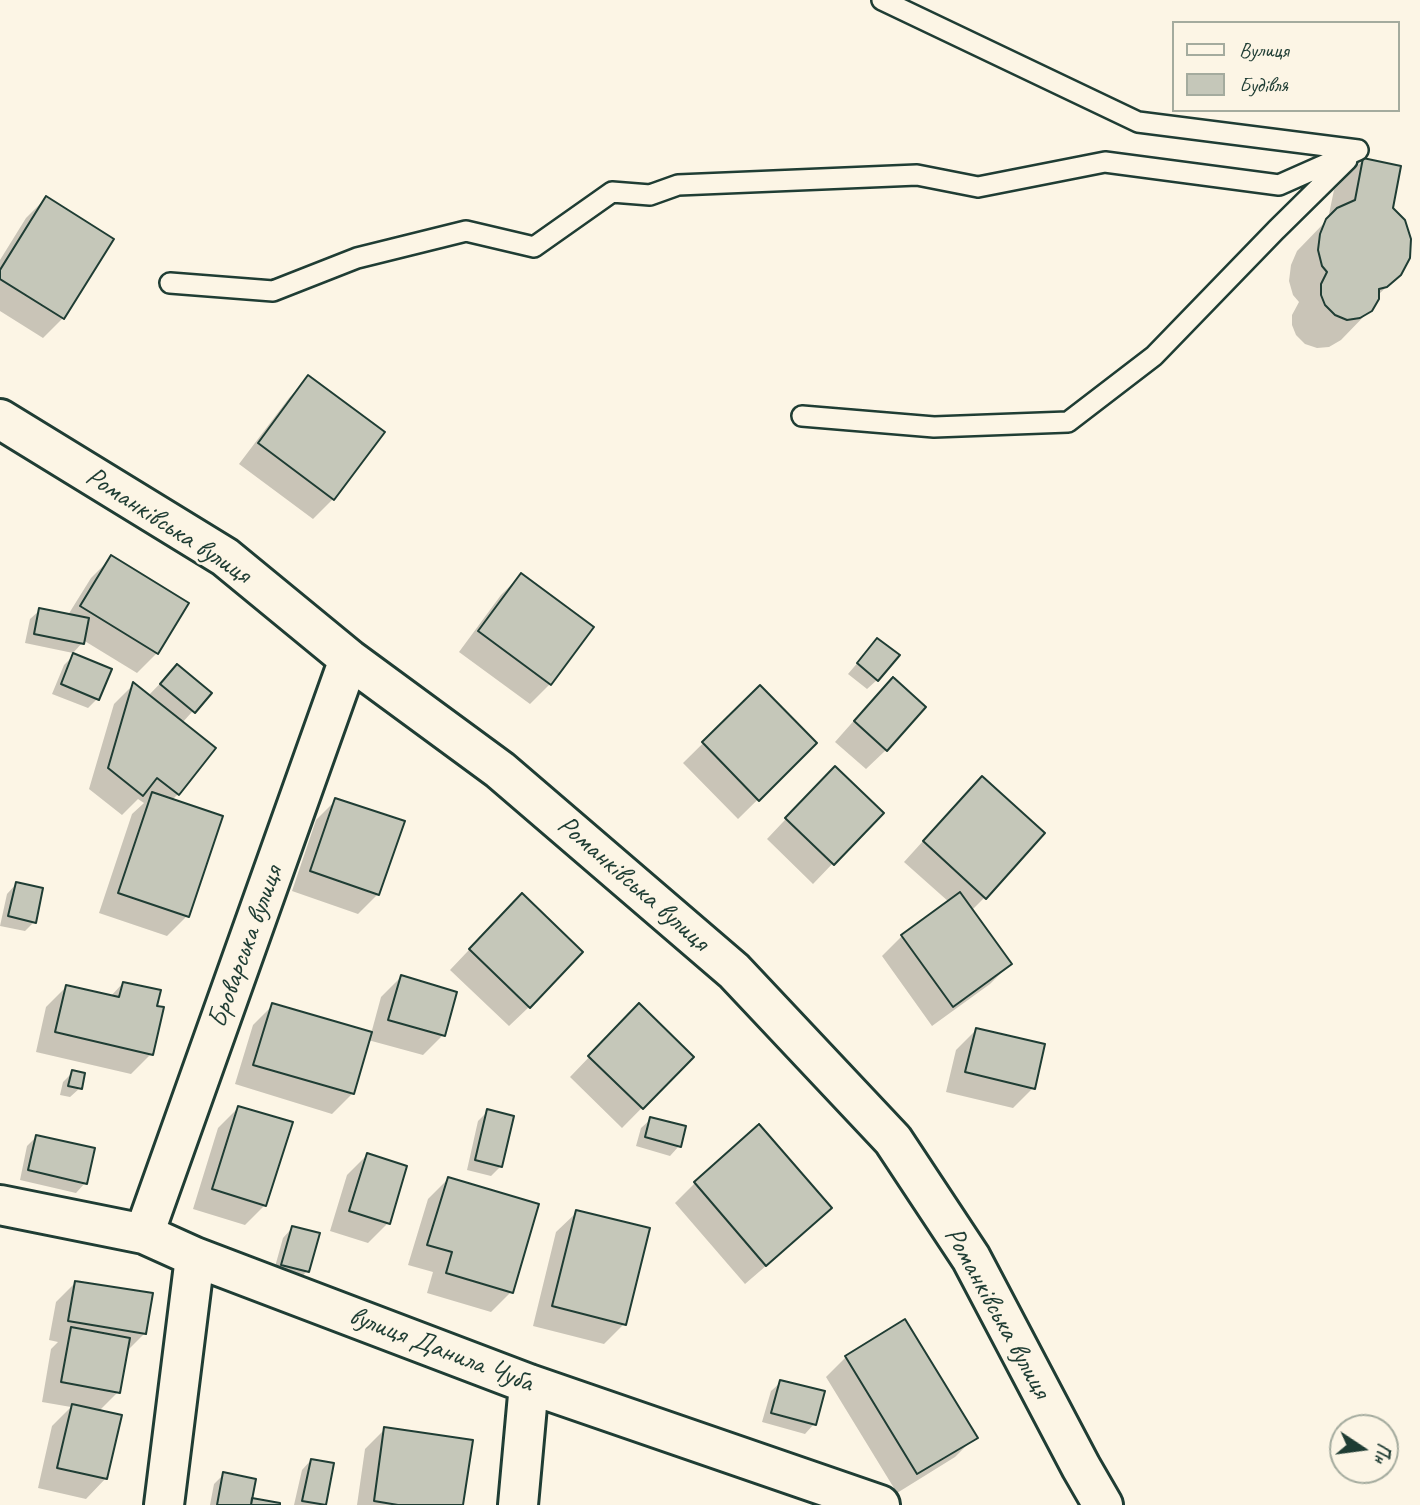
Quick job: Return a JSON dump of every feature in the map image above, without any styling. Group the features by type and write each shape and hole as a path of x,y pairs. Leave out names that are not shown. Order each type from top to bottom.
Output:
{"street":[{"name":"Романківська вулиця","path":"0,419 225,557 349,659 500,770 734,971 893,1140 971,1258 1080,1467 1103,1505"},
{"name":"Броварська вулиця","path":"144,1234 349,659"},
{"name":"вулиця Данила Чуба","path":"0,1205 144,1234 195,1257 529,1384 880,1505"},
{"path":"164,1505 195,1257"},
{"path":"518,1505 529,1384"}],"lane":[{"path":"882,0 1138,122 1358,150"},
{"path":"170,283 273,291 357,258 466,231 534,247 612,192 650,195 678,185 917,175 978,187 1105,162 1279,185 1358,150"},
{"path":"802,416 934,428 1068,422 1154,356 1358,150"}],"building":[{"path":"1363,158 1401,166 1393,208 1405,220 1411,239 1410,258 1401,275 1387,287 1379,289 1379,299 1372,311 1360,318 1347,320 1335,315 1325,305 1321,284 1327,272 1322,266 1318,250 1326,219 1337,208 1355,200"},
{"path":"46,196 114,239 64,319 0,279 0,270"},
{"path":"308,375 385,432 334,500 258,443"},
{"path":"111,555 189,603 158,654 80,606"},
{"path":"521,573 594,627 551,685 478,631"},
{"path":"39,608 89,618 84,644 34,634"},
{"path":"877,638 900,655 878,681 857,663"},
{"path":"73,653 112,669 99,700 61,684"},
{"path":"177,664 212,693 195,713 160,684"},
{"path":"893,677 926,707 887,751 854,721"},
{"path":"133,682 216,748 179,795 157,778 143,796 108,768"},
{"path":"760,685 817,743 759,801 702,742"},
{"path":"835,766 884,813 834,865 785,818"},
{"path":"982,776 1045,833 986,899 923,841"},
{"path":"152,792 223,816 189,917 118,893"},
{"path":"335,798 405,821 379,895 310,871"},
{"path":"16,882 43,888 36,923 8,916"},
{"path":"960,892 1012,964 953,1007 901,935"},
{"path":"522,893 583,952 530,1008 469,949"},
{"path":"401,975 457,992 445,1036 388,1020"},
{"path":"123,982 161,990 157,1006 164,1007 153,1055 55,1032 66,985 119,997"},
{"path":"272,1003 372,1032 354,1094 253,1065"},
{"path":"639,1003 694,1057 643,1109 588,1056"},
{"path":"976,1028 1045,1044 1035,1089 965,1072"},
{"path":"72,1070 85,1073 82,1089 68,1086"},
{"path":"238,1106 293,1122 266,1206 212,1189"},
{"path":"487,1109 514,1116 502,1167 475,1160"},
{"path":"650,1117 686,1126 681,1147 645,1137"},
{"path":"759,1124 832,1208 766,1266 694,1182"},
{"path":"36,1135 95,1148 87,1184 28,1170"},
{"path":"367,1153 407,1166 390,1224 349,1211"},
{"path":"448,1177 539,1204 513,1293 446,1273 452,1252 427,1245"},
{"path":"576,1210 650,1228 626,1325 552,1306"},
{"path":"292,1226 320,1233 309,1272 281,1265"},
{"path":"75,1281 153,1293 146,1334 68,1321"},
{"path":"905,1319 978,1438 917,1474 845,1356"},
{"path":"71,1327 130,1338 120,1393 61,1382"},
{"path":"780,1380 825,1391 816,1425 771,1413"},
{"path":"72,1404 122,1415 107,1479 57,1468"},
{"path":"384,1427 473,1440 463,1505 398,1505 374,1501"},
{"path":"311,1459 334,1463 326,1505 302,1501"},
{"path":"223,1472 256,1479 251,1505 217,1505"},
{"path":"252,1498 280,1503 280,1505 251,1505"}]}
